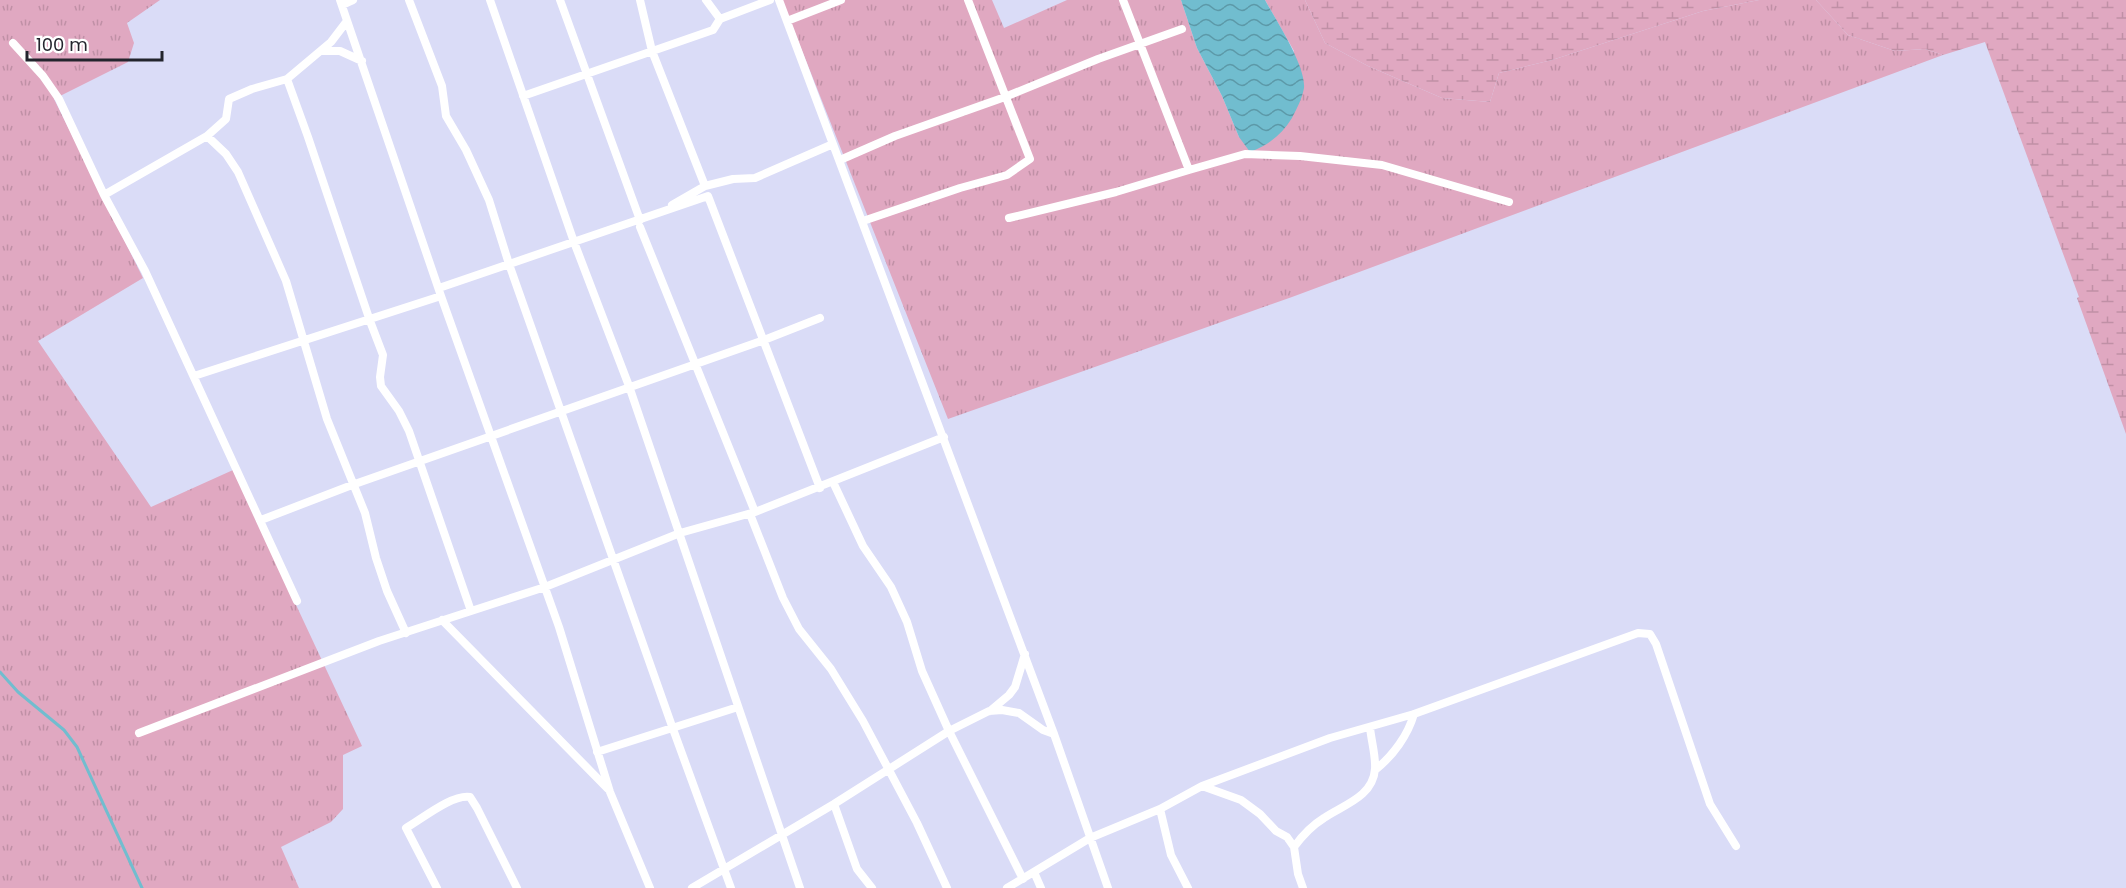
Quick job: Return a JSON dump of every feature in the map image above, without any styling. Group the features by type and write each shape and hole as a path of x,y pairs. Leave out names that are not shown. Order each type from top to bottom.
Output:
{"street":[{"path":"353,0 341,2 347,21 559,627 610,792 650,888"},
{"path":"409,0 442,86 446,116 466,150 489,200 509,264 731,888"},
{"path":"490,0 574,242 629,386 800,888"},
{"path":"560,0 588,73 640,224 696,364 788,608 799,629 836,678 889,768 947,888"},
{"path":"640,0 652,51 705,186"},
{"path":"705,0 720,19"},
{"path":"523,96 713,30 720,19 770,0"},
{"path":"779,0 1025,654 1108,888"},
{"path":"787,21 841,0"},
{"path":"862,221 960,188 1007,175 1030,159 968,0"},
{"path":"1124,0 1190,170"},
{"path":"104,195 207,136 226,119 230,99 235,95 286,79 331,42 347,21"},
{"path":"840,160 895,136 1005,97 1182,29"},
{"path":"13,43 43,76 59,99 104,195 145,271 297,601"},
{"path":"321,51 340,51 362,61"},
{"path":"286,79 308,136 383,356 381,386 399,411 409,431 471,611"},
{"path":"207,136 226,154 238,172 285,281 327,419 365,513 387,591 406,633"},
{"path":"574,242 613,223 640,224 705,186 733,179 756,178 833,144"},
{"path":"1009,218 1116,192 1245,154 1300,156 1382,165 1509,202"},
{"path":"194,376 370,321 509,264 708,196 820,488"},
{"path":"261,520 352,485 764,340 820,318"},
{"path":"139,733 380,641 545,587 680,533 752,513 820,488 944,437"},
{"path":"833,482 863,546 891,587 907,622 922,671 949,731 1023,879"},
{"path":"442,620 610,792"},
{"path":"1007,888 1090,838 1160,809 1202,786 1330,738 1414,714 1638,633 1650,634 1656,644 1710,804 1736,846"},
{"path":"693,888 834,804 949,731 989,711 1015,687 1025,654"},
{"path":"597,752 738,706"},
{"path":"989,711 1002,710 1019,713 1043,730 1054,734"},
{"path":"1375,770 1384,763 1409,729 1414,714"},
{"path":"1294,847 1305,833 1318,823 1360,798 1371,782 1375,770 1370,727"},
{"path":"1202,786 1241,800 1260,814 1276,831 1287,837 1294,847 1303,888"},
{"path":"437,888 406,828 462,796 470,797 477,808 516,888"},
{"path":"834,804 857,869 872,888"},
{"path":"1160,809 1171,855 1188,888"},
{"path":"1034,872 1041,888"}],"green space":[{"path":"0,0 160,0 127,23 134,43 128,62 54,99 143,278 38,341 151,507 233,470 362,746 343,755 343,809 331,822 281,847 299,888 0,888"},
{"path":"782,0 992,0 1004,28 1067,0 1181,0 1197,48 1222,96 1239,137 1294,51 1265,0 1305,0 1325,43 1368,66 1442,98 1490,102 1499,73 1552,60 1703,11 1759,0 1816,0 1848,35 1895,51 1925,49 1943,55 1292,297 948,419"},
{"path":"1305,0 1759,0 1703,11 1552,60 1499,73 1490,102 1442,98 1368,66 1325,43"},
{"path":"1816,0 2126,0 2126,434 2077,298 2079,297 1985,42 1943,55 1925,49 1895,51 1848,35"}],"water":[{"path":"1181,0 1265,0 1283,31 1300,68 1304,88 1288,124 1263,146 1250,152 1239,137 1222,96 1197,48"}],"waterway":[{"path":"0,672 18,692 64,730 77,747 142,888"}]}
